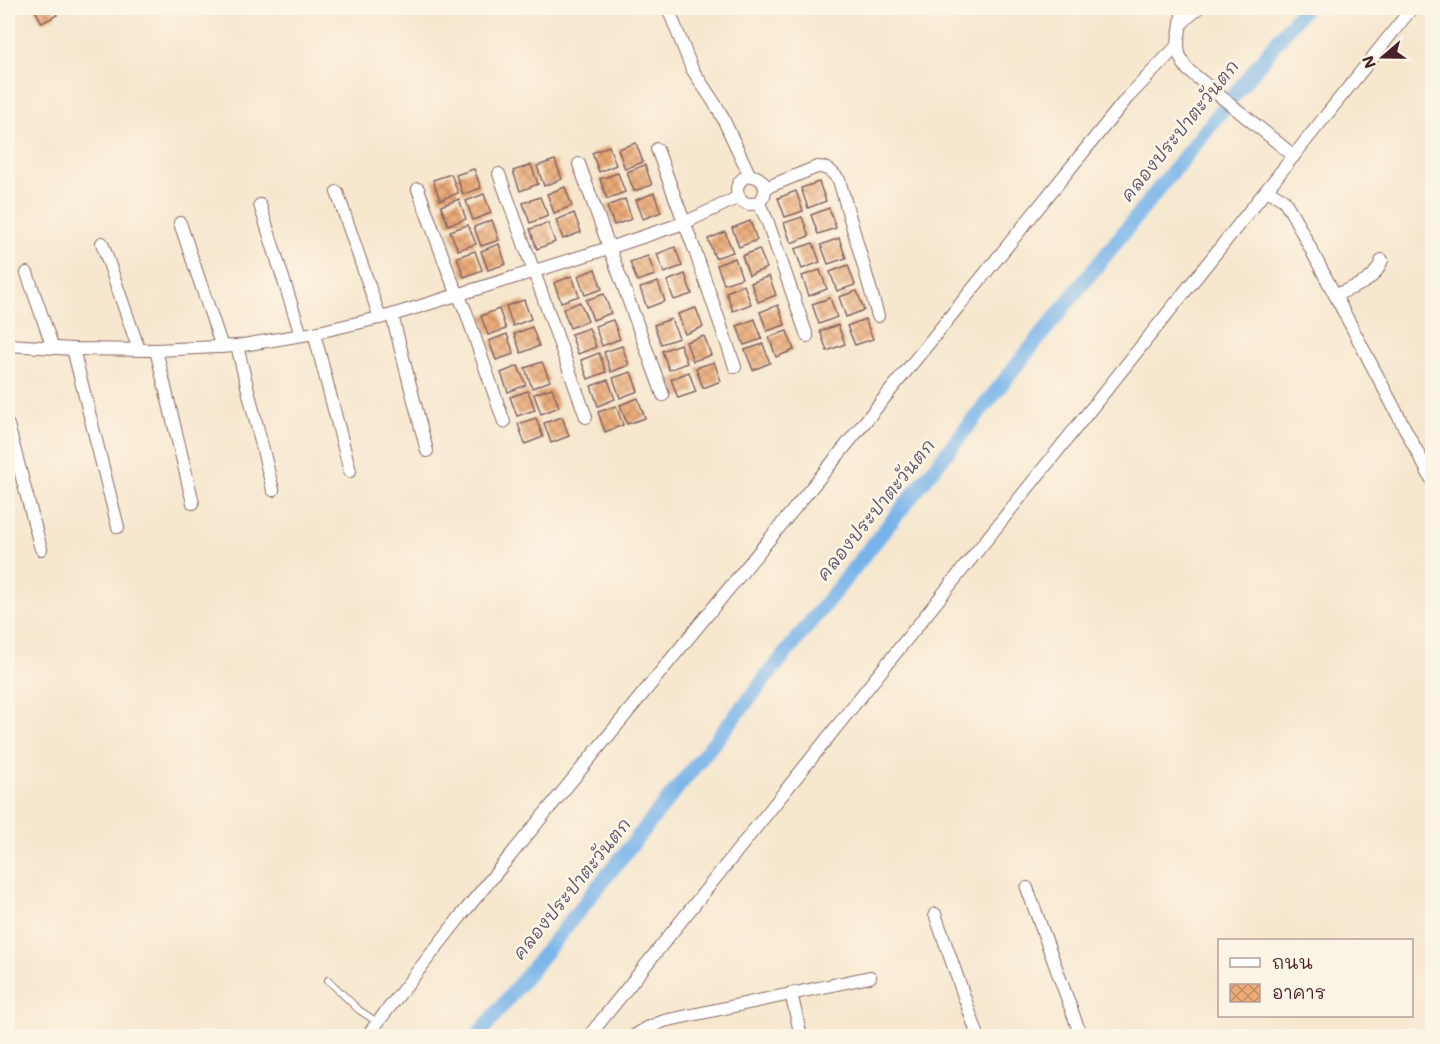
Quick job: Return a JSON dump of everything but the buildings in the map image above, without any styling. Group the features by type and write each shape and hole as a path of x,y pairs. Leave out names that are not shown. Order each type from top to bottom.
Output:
{"street":[{"path":"668,8 688,62 719,110 750,176"},
{"path":"1182,8 1182,23 1177,46 1178,56 1188,70 1294,156"},
{"path":"1182,23 1197,8"},
{"path":"589,1036 1412,8"},
{"path":"367,1036 460,917 1127,98 1177,46"},
{"path":"657,149 735,367"},
{"path":"579,164 663,395"},
{"path":"765,188 816,167 825,167 832,171 839,180 878,316"},
{"path":"499,174 586,417"},
{"path":"750,176 760,179 765,188 765,194 758,202 748,204 739,197 738,186 745,177 750,176"},
{"path":"418,189 450,279 466,312 504,422"},
{"path":"1267,190 1284,200 1432,480"},
{"path":"337,192 386,317 427,451"},
{"path":"8,345 156,350 237,346 308,334 386,317 458,296 684,223 739,197"},
{"path":"758,202 767,220 807,336"},
{"path":"260,205 308,334 350,471"},
{"path":"180,223 222,347"},
{"path":"102,243 139,350"},
{"path":"1335,295 1373,277 1378,272 1382,260"},
{"path":"27,273 53,348"},
{"path":"237,346 273,490"},
{"path":"74,349 118,526"},
{"path":"156,350 193,503"},
{"path":"8,425 41,549"},
{"path":"1028,888 1081,1036"},
{"path":"935,914 978,1036"},
{"path":"634,1036 664,1022 870,977"},
{"path":"791,993 801,1036"}],"lane":[{"path":"328,980 359,1011 378,1023"}],"waterway":[{"name":"คลองประปาตะวันตก","path":"478,1036 1304,8"}]}
